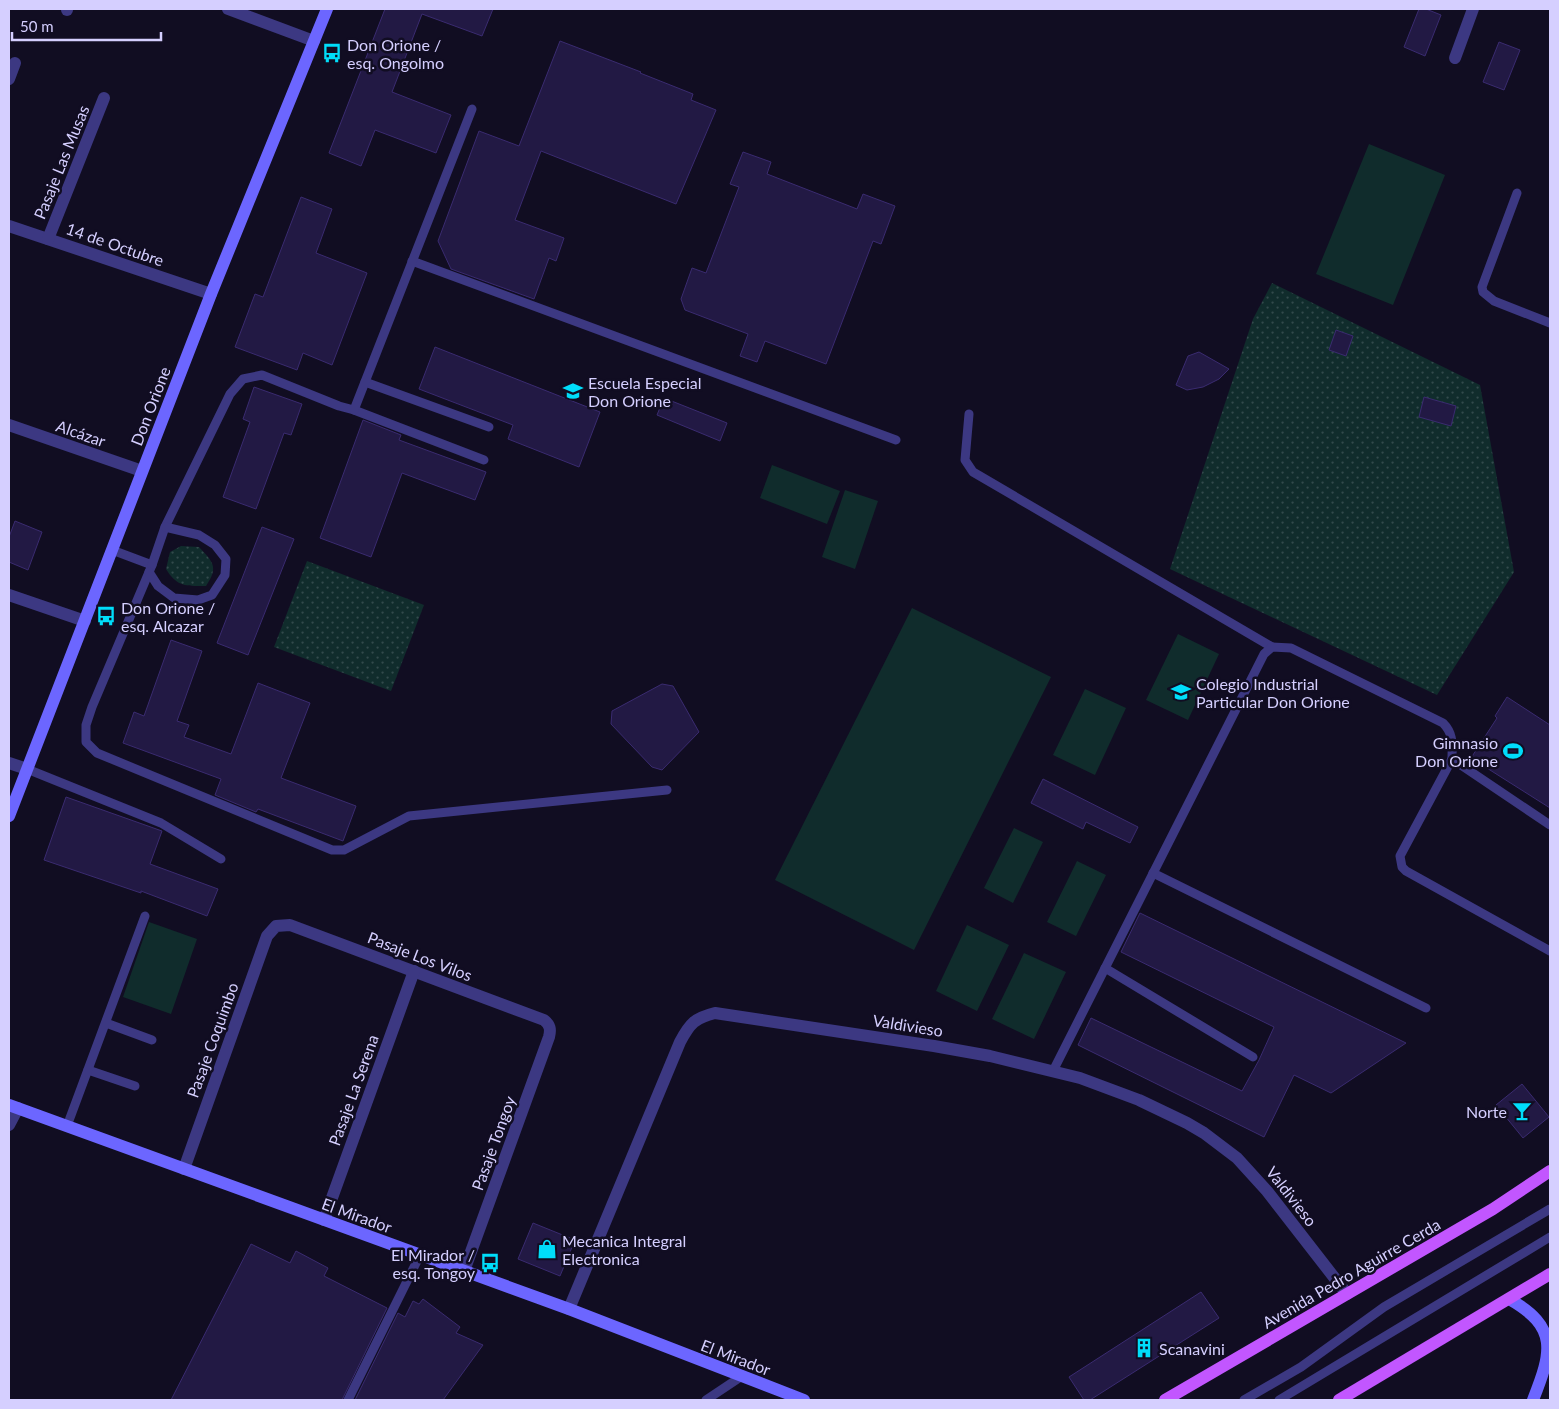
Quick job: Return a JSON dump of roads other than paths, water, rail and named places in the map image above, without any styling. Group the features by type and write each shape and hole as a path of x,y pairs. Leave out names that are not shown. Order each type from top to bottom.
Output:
{"main road":[{"name":"Don Orione","path":"9,816 211,294 327,9"},
{"name":"El Mirador","path":"13,1106 569,1309 804,1400"},
{"name":"Avenida Pedro Aguirre Cerda","path":"1165,1400 1493,1209 1550,1171"},
{"path":"1339,1400 1550,1274"},
{"path":"1509,1299 1524,1307 1539,1320 1548,1334 1549,1352 1547,1361 1533,1400"}],"street":[{"path":"228,9 314,41"},
{"path":"1455,58 1472,9"},
{"path":"9,80 15,63"},
{"name":"Pasaje Las Musas","path":"48,239 104,98"},
{"name":"14 de Octubre","path":"9,226 211,294"},
{"name":"Alcázar","path":"9,425 142,471"},
{"path":"9,595 84,621"},
{"path":"9,763 27,769"},
{"name":"Pasaje Los Vilos","path":"276,926 290,924 544,1020 550,1026"},
{"name":"Pasaje Coquimbo","path":"184,1169 266,936 276,926"},
{"name":"Pasaje La Serena","path":"324,1220 414,971"},
{"name":"Valdivieso","path":"569,1309 680,1042 688,1027 700,1017 715,1013 934,1046 1053,1071 1107,1087 1139,1100 1187,1123 1220,1144 1253,1174 1347,1294"},
{"name":"Pasaje Tongoy","path":"464,1271 549,1037 550,1026"},
{"path":"9,1125 13,1106"}],"lane":[{"path":"354,410 472,109"},
{"path":"1517,193 1482,287 1483,292 1494,301 1550,323"},
{"path":"412,260 896,440"},
{"path":"484,460 262,375 244,379 230,394 165,527 150,568 92,707 86,725 86,742 97,753 332,850 344,850 409,816 667,790"},
{"path":"365,382 489,427"},
{"path":"969,414 965,460 973,472 1272,646 1291,648 1443,723 1449,729 1452,737 1452,759 1400,856 1402,867 1406,871 1550,951"},
{"path":"112,550 150,568 158,586 174,598 198,600 212,595 225,575 226,559 216,545 198,535 165,527"},
{"path":"1053,1071 1264,654 1272,646"},
{"path":"1452,759 1550,825"},
{"path":"27,769 161,823 220,859"},
{"path":"1153,873 1426,1008"},
{"path":"67,1126 146,916"},
{"path":"1105,968 1253,1057"},
{"path":"106,1023 152,1040"},
{"path":"88,1070 135,1086"},
{"path":"1244,1400 1301,1367 1384,1307 1550,1209"},
{"path":"1279,1400 1550,1237"},
{"path":"348,1400 420,1255"},
{"path":"706,1400 742,1376"}],"place":[{"name":"Don Orione / esq. Ongolmo","path":"332,53"},
{"name":"Escuela Especial Don Orione","path":"573,391"},
{"name":"Don Orione / esq. Alcazar","path":"106,616"},
{"name":"Colegio Industrial Particular Don Orione","path":"1181,692"},
{"name":"Gimnasio Don Orione","path":"1513,751"},
{"name":"Norte","path":"1522,1111"},
{"name":"Mecanica Integral Electronica","path":"547,1249"},
{"name":"El Mirador / esq. Tongoy","path":"490,1263"},
{"name":"Scanavini","path":"1144,1348"}]}
